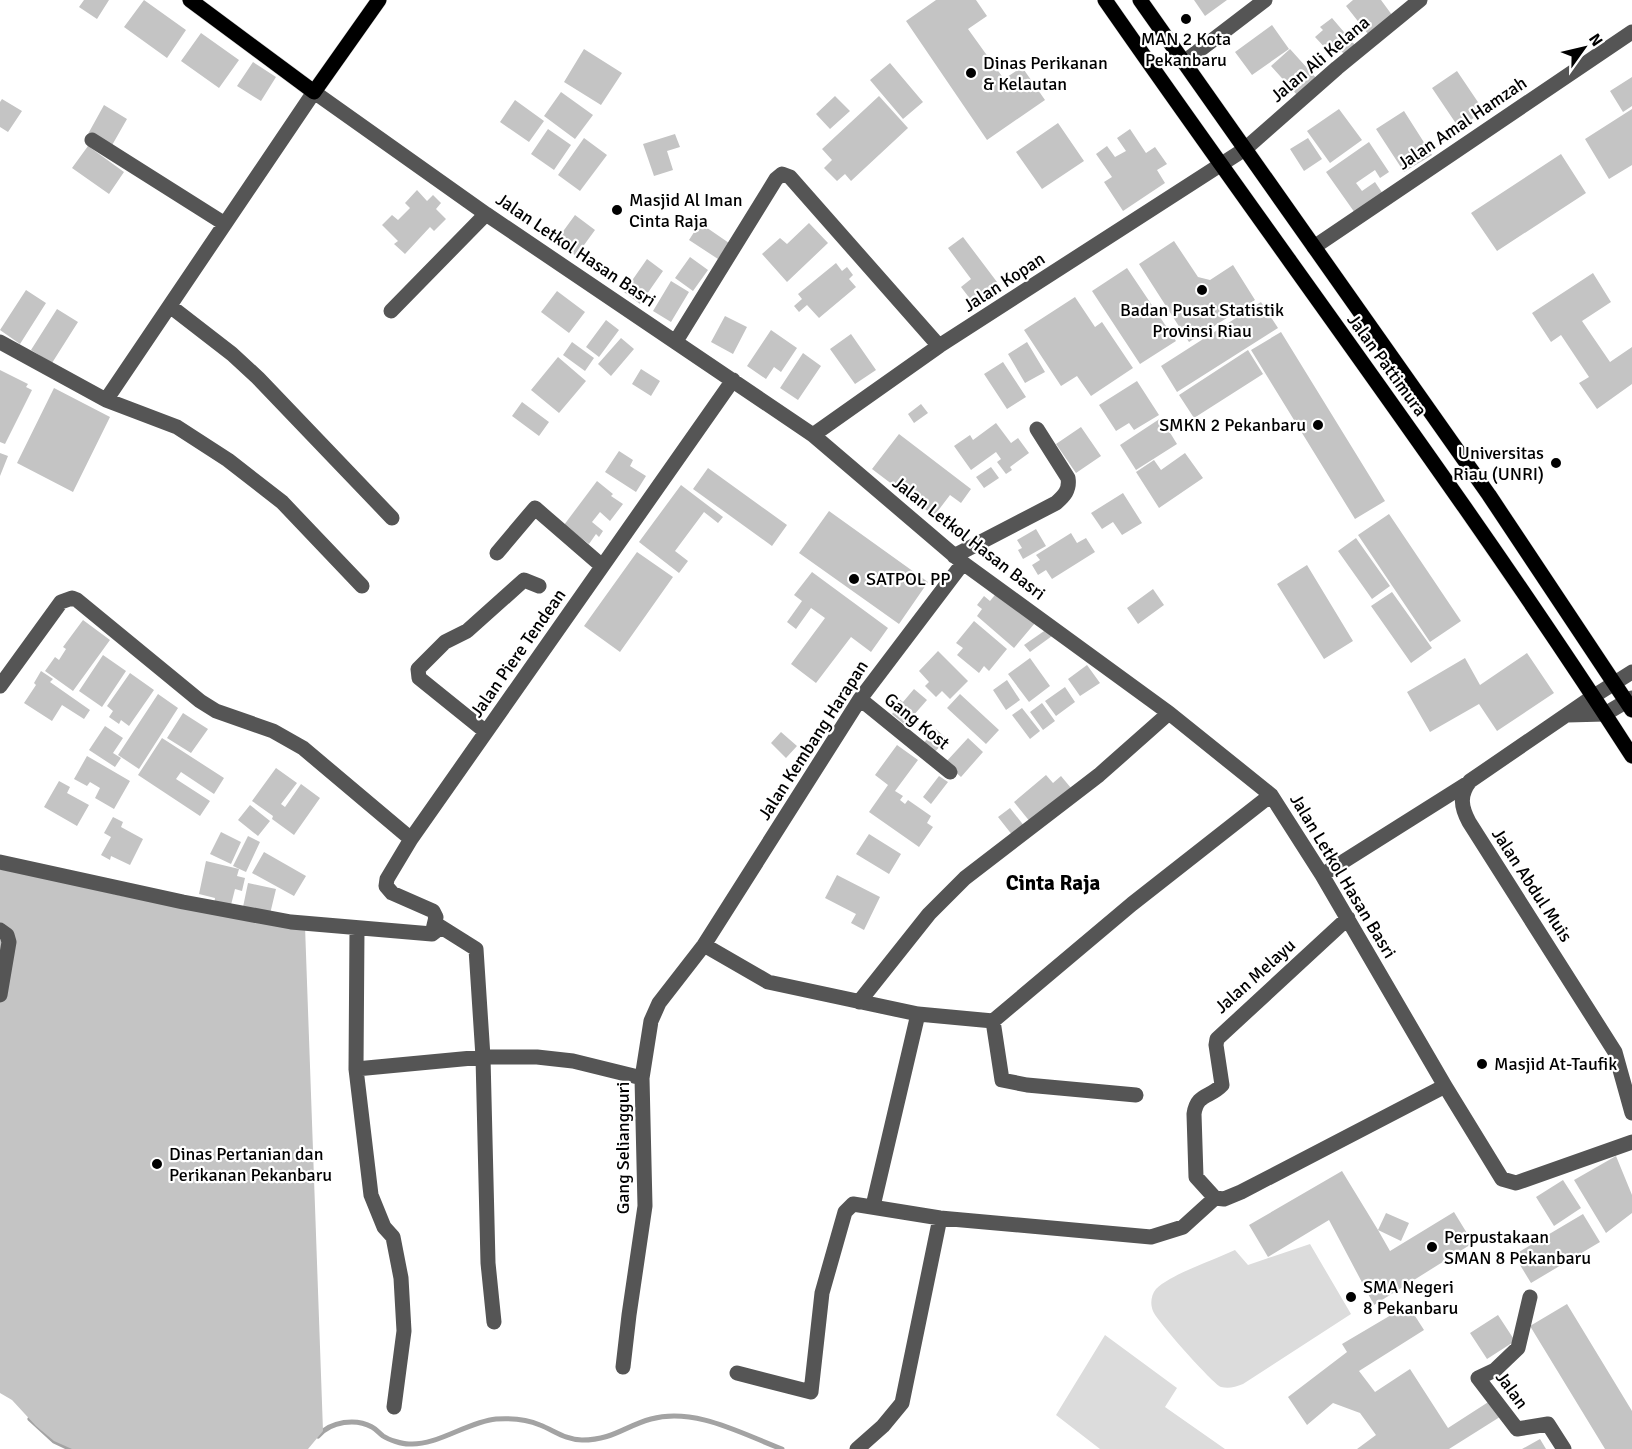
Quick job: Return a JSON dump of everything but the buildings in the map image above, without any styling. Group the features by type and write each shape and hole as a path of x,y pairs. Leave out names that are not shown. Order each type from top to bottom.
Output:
{"main road":[{"name":"Jalan Letkol Hasan Basri","path":"190,0 314,92"},
{"path":"314,92 379,0"},
{"name":"Jalan Pattimura","path":"1105,0 1462,505 1594,696 1632,756"},
{"name":"Jalan Pattimura","path":"1140,0 1489,495 1614,683 1630,703"}],"street":[{"path":"1184,62 1265,0"},
{"name":"Jalan Ali Kelana","path":"1221,167 1420,0"},
{"name":"Jalan Amal Hamzah","path":"1314,247 1632,32"},
{"name":"Jalan Letkol Hasan Basri","path":"314,92 486,214 813,435 958,559 1169,713 1270,795 1348,918 1445,1086 1502,1179 1516,1183 1632,1142"},
{"path":"106,400 314,92"},
{"path":"92,140 225,224"},
{"name":"Jalan Kopan","path":"813,435 939,346 1221,167"},
{"path":"676,341 776,179 782,174 790,177 939,346"},
{"path":"391,311 486,214"},
{"path":"170,306 232,354 258,378 392,518"},
{"path":"0,342 106,400 177,427 228,460 282,502 362,586"},
{"name":"Jalan Piere Tendean","path":"432,934 436,917 433,911 392,893 386,886 387,879 411,839 733,380"},
{"path":"958,559 1056,503 1064,496 1069,486 1068,478 1037,429"},
{"path":"497,553 535,508 602,566"},
{"name":"Jalan Kembang Harapan","path":"704,945 860,699 958,559"},
{"path":"486,732 419,678 418,669 446,642 467,631 522,581 539,586"},
{"path":"0,686 61,602 67,599 77,600 200,701 216,711 273,731 303,748 411,839"},
{"path":"1322,875 1470,781 1632,672"},
{"name":"Gang Kost","path":"860,699 950,772"},
{"path":"1567,715 1605,714 1630,703"},
{"path":"859,1002 929,914 965,878 1099,775 1169,713"},
{"name":"Jalan Abdul Muis","path":"1470,781 1461,799 1462,810 1615,1052 1632,1113"},
{"path":"704,945 768,982 918,1014 993,1021 1132,904 1270,795"},
{"path":"0,862 183,902 291,922 432,934 441,927 476,949 483,1057 488,1263 494,1322"},
{"name":"Jalan Melayu","path":"1215,1198 1196,1177 1194,1114 1196,1105 1204,1095 1218,1089 1222,1084 1217,1039 1348,918"},
{"path":"357,929 356,1069 371,1195 384,1227 393,1237 401,1278 404,1331 394,1407"},
{"path":"0,930 7,935 9,942 0,995"},
{"name":"Gang Seliangguri","path":"623,1367 645,1206 642,1078 651,1021 659,1003 704,945"},
{"path":"873,1206 918,1014"},
{"path":"993,1021 1002,1080 1027,1085 1136,1095"},
{"path":"356,1069 483,1057 537,1057 573,1061 642,1078"},
{"path":"737,1373 811,1392 822,1293 845,1212 853,1204 940,1218 1151,1237 1183,1227 1215,1198 1224,1199 1241,1192 1445,1086"},
{"path":"856,1449 883,1426 902,1403 940,1218"},
{"name":"Jalan","path":"1530,1297 1518,1348 1496,1370 1478,1378 1517,1429 1548,1424 1564,1449"}],"shaded area":[{"path":"1310,1244 1351,1314 1243,1384 1227,1388 1216,1383 1174,1338 1153,1311 1153,1294 1163,1283 1235,1250 1248,1265"},
{"path":"1105,1335 1177,1388 1165,1407 1225,1449 1100,1449 1056,1415"}],"waterway":[{"path":"318,1436 337,1424 359,1422 396,1442 420,1444 485,1421 518,1419 540,1425 566,1437 582,1440 602,1438 642,1422 668,1416 701,1419 782,1449"},
{"path":"30,1419 54,1441 71,1449"}],"place":[{"name":"MAN 2 Kota Pekanbaru","path":"1186,19"},
{"name":"Dinas Perikanan & Kelautan","path":"971,73"},
{"name":"Masjid Al Iman Cinta Raja","path":"617,210"},
{"name":"Badan Pusat Statistik Provinsi Riau","path":"1202,290"},
{"name":"SMKN 2 Pekanbaru","path":"1318,425"},
{"name":"Universitas Riau (UNRI)","path":"1556,463"},
{"name":"SATPOL PP","path":"854,579"},
{"name":"Masjid At-Taufik","path":"1482,1064"},
{"name":"Dinas Pertanian dan Perikanan Pekanbaru","path":"157,1164"},
{"name":"Perpustakaan SMAN 8 Pekanbaru","path":"1432,1247"},
{"name":"SMA Negeri 8 Pekanbaru","path":"1351,1297"}],"district":[{"name":"Cinta Raja","path":"1053,883"}]}
